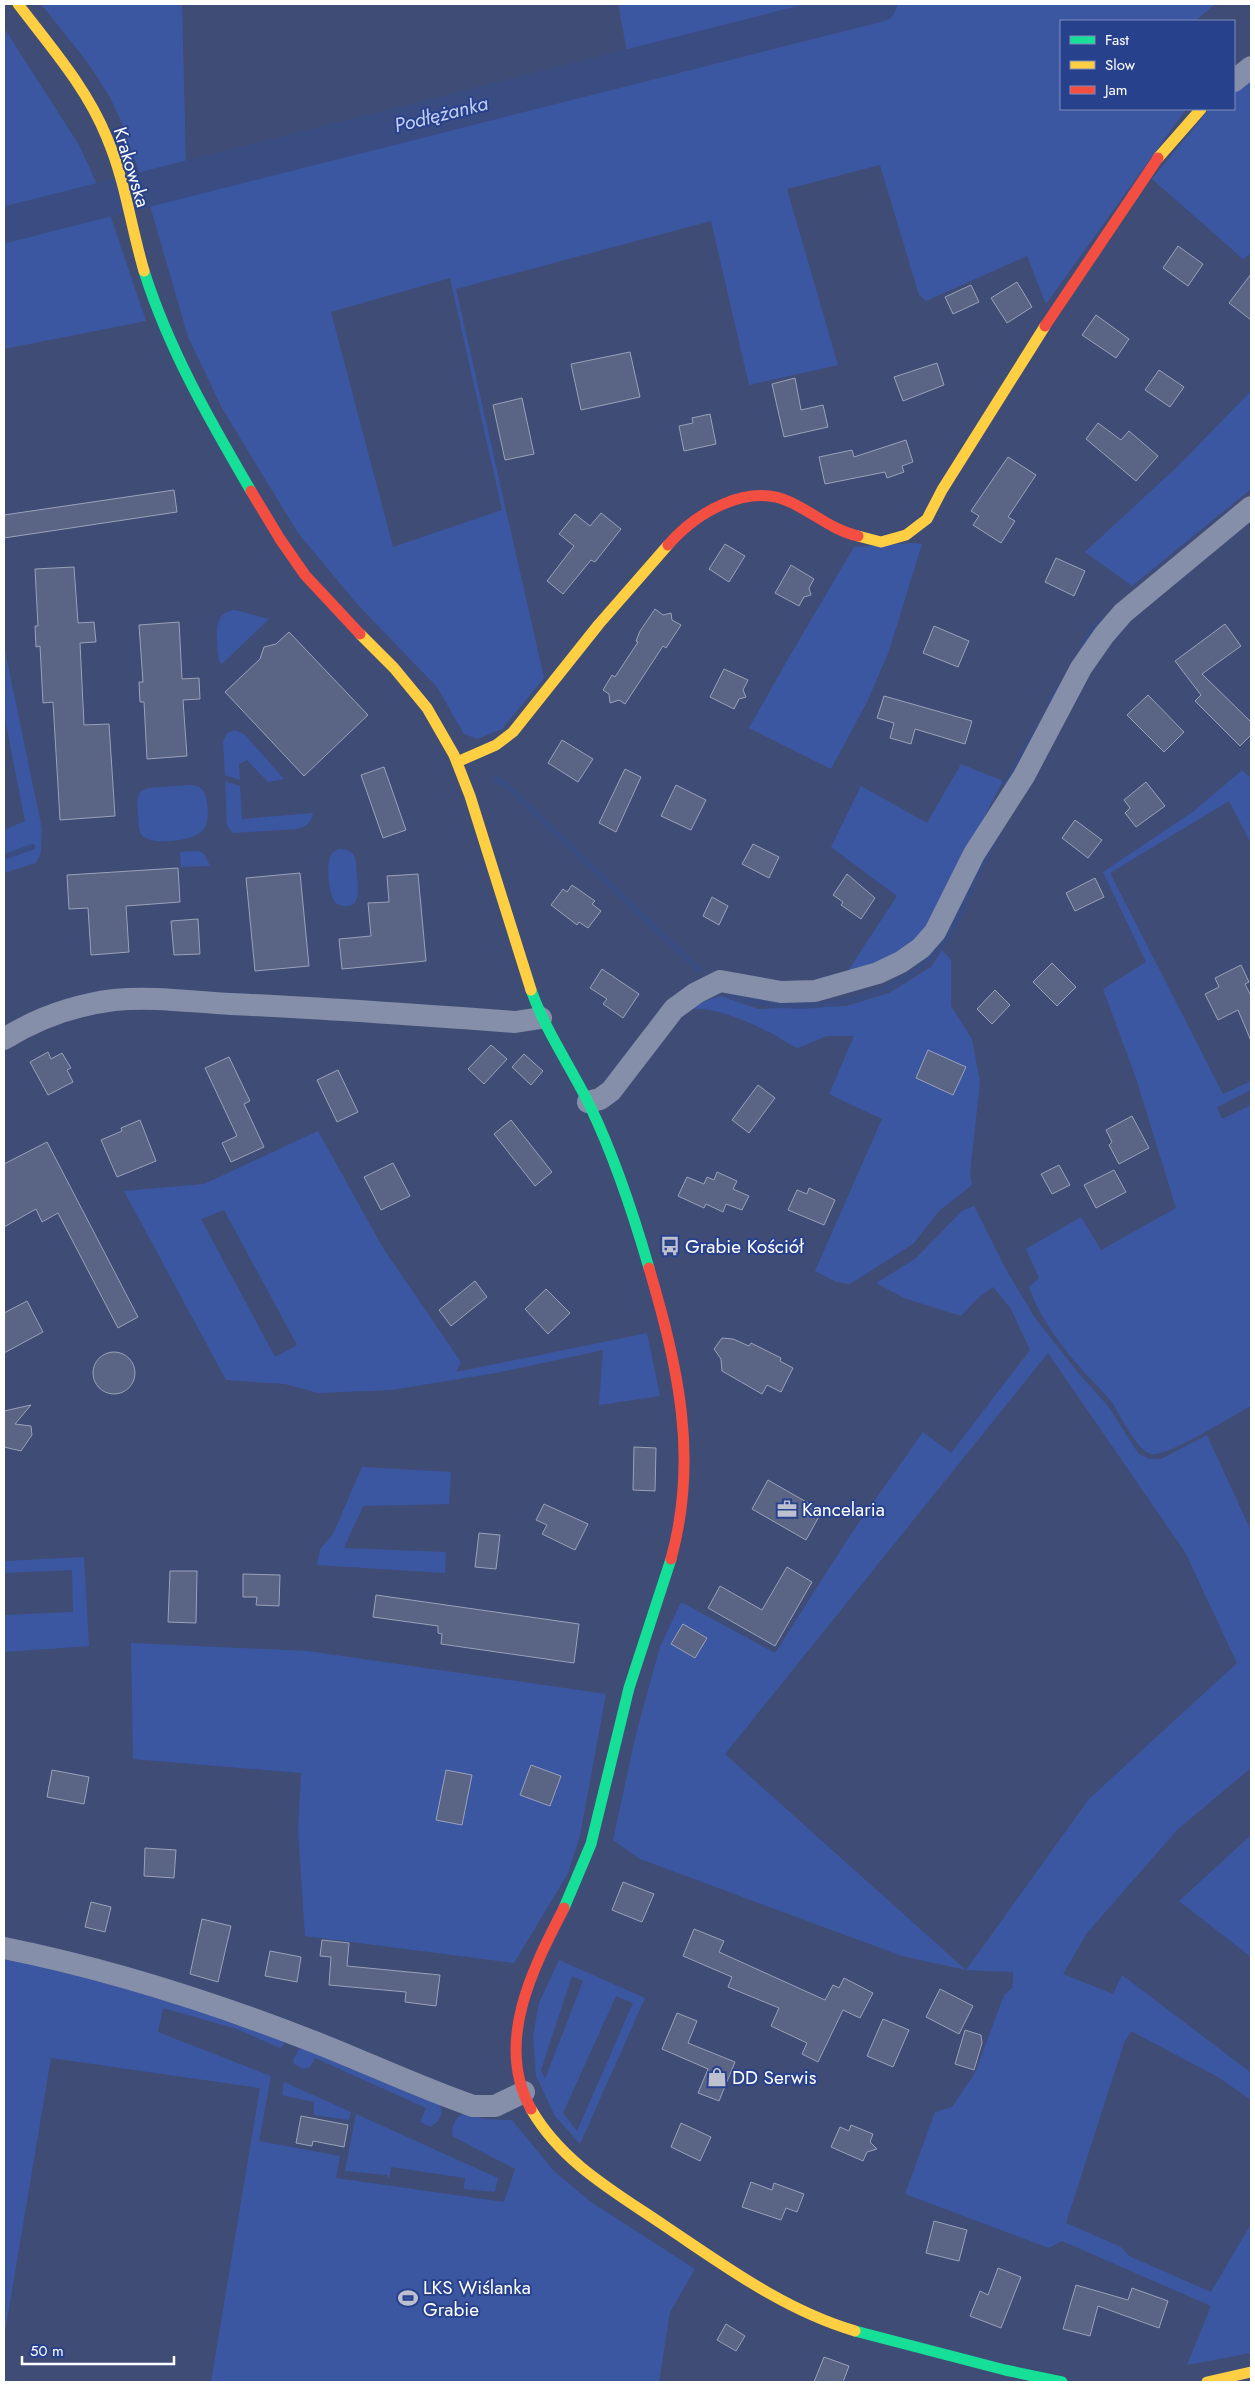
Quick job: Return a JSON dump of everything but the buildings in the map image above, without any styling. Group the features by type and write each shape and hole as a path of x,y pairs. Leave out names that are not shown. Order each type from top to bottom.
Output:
{"street":[{"name":"Krakowska","path":"18,4 87,100 102,125 115,161 134,236 165,330 193,390 295,562 334,607 415,692 440,727 457,762 541,1018 588,1102 624,1184 665,1325 682,1410 686,1461 685,1484 678,1528 668,1568 629,1688 590,1847 570,1898 529,1981 520,2004 515,2043 519,2078 524,2092 538,2122 549,2137 574,2163 770,2294 822,2320 868,2336 1062,2382"},
{"path":"1235,80 1251,67"},
{"path":"457,762 496,744 513,732 599,624 671,542 699,518 733,499 763,495 789,501 840,532 881,542 906,535 927,519 942,490 1047,320 1152,167 1179,130 1200,110"},
{"path":"588,1102 611,1091 674,1009 696,993 720,981 781,992 815,991 878,973 901,962 921,948 935,932 971,860 1014,792 1082,668 1104,635 1124,613 1251,507"},
{"path":"4,1039 40,1020 67,1011 113,1000 147,998 334,1008 515,1022 541,1018"},
{"path":"4,1948 88,1968 214,2004 473,2106 495,2106 524,2092"},
{"path":"1206,2382 1251,2372"}],"shaded area":[{"path":"41,4 182,4 186,165 628,57 618,4 1215,4 1196,20 1060,20 1060,110 1185,110 1046,304 1027,256 926,301 919,295 880,165 787,189 838,365 749,385 711,221 456,289 544,678 502,729 477,739 464,734 437,687 358,605 298,533 222,408 188,337 144,185 121,121 110,97 88,63","holes":["450,278 502,510 393,547 331,312"]},
{"path":"4,28 79,145 107,206 146,321 4,349"},
{"path":"1251,75 1251,253 1243,259 1152,179 1208,110 1235,110 1235,87"},
{"path":"1251,391 1251,489 1132,586 1085,552 1179,465"},
{"path":"910,543 922,544 889,651 868,700 831,769 749,728 854,547"},
{"path":"235,610 269,619 222,664 219,662 217,647 218,623 227,612"},
{"path":"4,646 42,829 41,852 36,863 4,873 4,830 25,821 4,714"},
{"path":"235,730 244,734 284,779 268,782 247,760 239,764 240,780 225,775 223,742 227,733"},
{"path":"961,764 1003,781 924,933 893,957 844,977 897,896 831,847 861,786 927,823"},
{"path":"1242,770 1251,778 1251,843 1229,801 1110,873 1223,1094 1251,1081 1251,1090 1217,1107 1222,1119 1251,1105 1251,1406 1172,1449 1152,1454 1146,1452 1135,1440 1111,1401 1069,1354 1046,1322 1029,1287 1039,1278 1026,1249 1081,1217 1101,1250 1176,1208 1136,1078 1103,989 1146,962 1103,872 1194,811"},
{"path":"225,781 240,786 242,819 313,813 311,819 305,826 296,829 233,833 227,826"},
{"path":"190,785 202,789 207,802 207,823 200,833 192,837 173,841 153,840 141,834 138,803 140,792 148,788"},
{"path":"338,849 353,854 356,861 358,893 355,903 351,906 337,904 330,889 329,863 331,855"},
{"path":"199,851 205,855 210,866 181,867 180,852"},
{"path":"942,950 951,960 951,1006 972,1039 980,1082 970,1173 972,1185 940,1210 913,1244 850,1284 836,1282 815,1271 882,1119 829,1094 854,1036 827,1036 798,1048 752,1024 721,1012 690,1009 705,1001 721,996 758,1009 846,1006 889,993 931,967"},
{"path":"318,1131 383,1248 461,1362 456,1372 647,1333 660,1396 599,1405 603,1350 496,1373 391,1390 318,1393 285,1384 226,1380 124,1191 204,1184","holes":["224,1210 297,1345 275,1357 201,1219"]},
{"path":"974,1206 1004,1266 1035,1318 1080,1375 1108,1406 1138,1453 1149,1459 1161,1459 1207,1435 1251,1531 1251,1768 1178,1829 1087,1933 1063,1974 1113,1994 1122,1975 1251,2071 1251,2100 1218,2077 1131,2031 1124,2043 1066,2223 1121,2247 1129,2256 1211,2292 1251,2224 1251,2353 1187,2365 1211,2306 1062,2241 1049,2248 905,2194 935,2112 952,2107 975,2073 1004,1995 1013,1987 1013,1972 966,1970 902,1956 640,1859 613,1840 636,1734 660,1647 681,1602 775,1653 853,1531 923,1432 951,1453 1030,1350 1011,1309 993,1287 980,1296 961,1316 904,1298 876,1283 915,1259 962,1211","holes":["1048,1353 1185,1552 1237,1663 1089,1799 966,1970 725,1754"]},
{"path":"362,1467 451,1472 449,1504 363,1506 344,1548 446,1552 445,1573 317,1565 320,1549 333,1534"},
{"path":"84,1557 89,1646 4,1652 4,1615 73,1612 72,1570 4,1573 4,1561"},
{"path":"131,1643 308,1651 606,1694 580,1836 568,1873 514,1963 305,1936 298,1830 301,1773 133,1759"},
{"path":"1251,1835 1251,1957 1179,1901"},
{"path":"4,1957 128,1988 283,2036 284,2044 280,2048 237,2029 163,2008 158,2032 271,2076 259,2141 340,2156 336,2178 504,2202 515,2169 452,2136 452,2132 457,2119 466,2112 483,2119 512,2120 555,2172 591,2202 695,2269 670,2312 659,2382 211,2382 260,2088 51,2058 4,2338"},
{"path":"559,1960 645,1998 580,2144 555,2116 536,2076 533,2036 539,2003","holes":["572,1976 583,1981 545,2079 541,2070","616,1996 633,2003 577,2131 563,2113"]},
{"path":"308,2047 440,2105 442,2113 438,2121 431,2127 420,2122 426,2108 315,2058 310,2067 303,2069 294,2064 293,2060 299,2049"},
{"path":"284,2082 351,2112 349,2120 314,2115 314,2102 282,2095"},
{"path":"356,2114 498,2178 495,2192 464,2189 465,2178 391,2167 389,2179 387,2175 345,2171"}],"waterway":[{"name":"Podłężanka","path":"4,225 879,4"},
{"path":"1083,646 1093,629 1102,621"},
{"path":"1050,701 1059,687"},
{"path":"1006,783 1037,728"},
{"path":"496,779 509,788 699,970"},
{"path":"730,996 760,1003 791,1006 823,1005 853,1000 882,990 908,976 932,957 951,932 976,876 994,842"},
{"path":"4,857 32,847"}],"traffic: fast":[{"path":"144,271 165,329 191,384 251,491"},
{"path":"531,990 551,1035 583,1092 608,1146 630,1206 649,1268"},
{"path":"564,1908 591,1844 629,1688 671,1559"},
{"path":"855,2331 1005,2370 1062,2382"}],"traffic: slow":[{"path":"18,4 67,68 99,120 119,170 144,271"},
{"path":"1158,158 1200,110"},
{"path":"858,536 881,542 906,535 927,519 942,490 1045,326"},
{"path":"457,762 496,745 513,732 599,624 668,545"},
{"path":"360,634 394,668 427,708 454,755 470,796 531,990"},
{"path":"531,2109 558,2145 574,2161 609,2188 756,2286 804,2311 855,2331"},
{"path":"1207,2382 1251,2372"}],"traffic: jam":[{"path":"1045,326 1158,158"},
{"path":"251,491 280,539 305,575 360,634"},
{"path":"668,545 693,522 708,512 740,498 757,496 774,497 790,502 831,526 858,536"},
{"path":"649,1268 669,1341 681,1412 684,1448 679,1521 671,1559"},
{"path":"531,2109 521,2084 516,2058 517,2032 522,2006 530,1981 564,1908"}],"place":[{"name":"Grabie Kościół","path":"670,1246"},
{"name":"Kancelaria","path":"787,1509"},
{"name":"DD Serwis","path":"717,2077"},
{"name":"LKS Wiślanka Grabie","path":"408,2298"}]}
